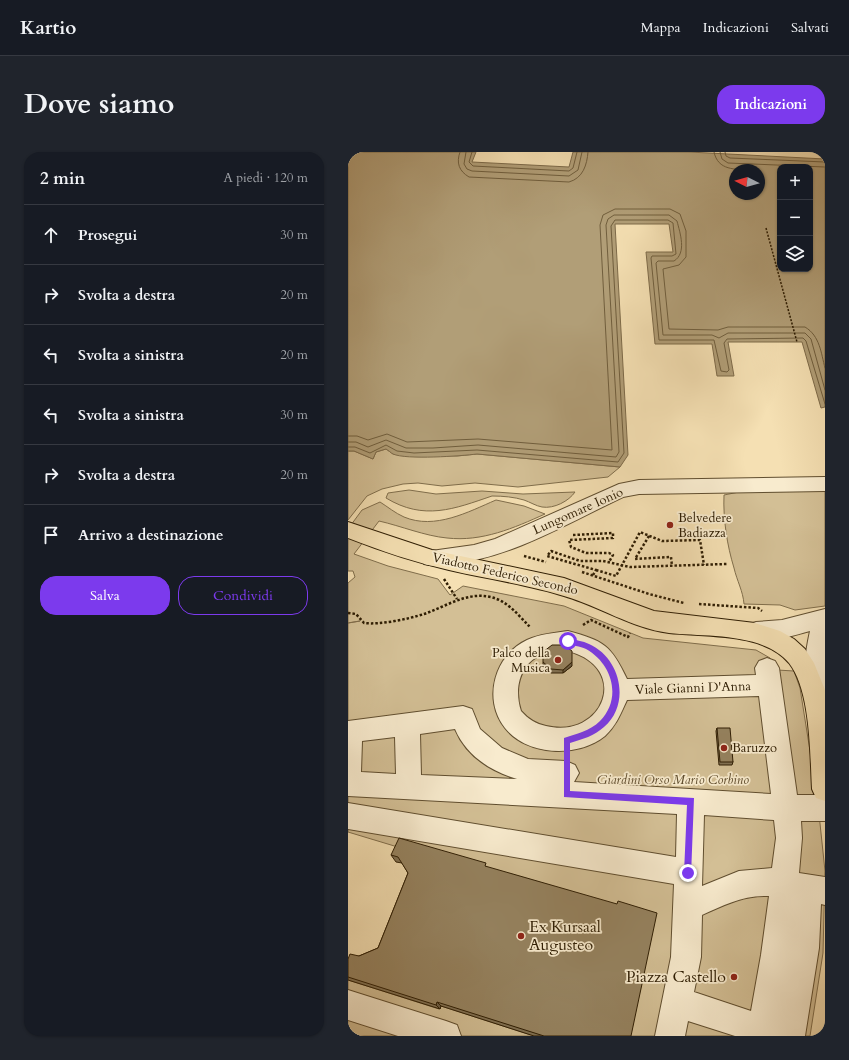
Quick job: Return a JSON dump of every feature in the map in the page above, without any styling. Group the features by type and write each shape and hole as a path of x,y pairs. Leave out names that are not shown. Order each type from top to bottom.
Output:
{"main road":[{"name":"Viadotto Federico Secondo","path":"358,533 432,558 546,582 585,593 639,616 665,623 756,632 784,644 797,656 820,695 825,789"}],"street":[{"name":"Lungomare Ionio","path":"432,558 474,553 501,545 619,490 639,487 825,484"},
{"path":"756,632 782,630 825,618"},
{"path":"820,695 818,648 822,627 825,624"},
{"path":"568,641 588,647 604,658 614,674 617,690 613,709 602,724 586,735 567,741 545,739 525,731 511,716 504,698 506,680 514,663 529,650 548,642 568,641"},
{"name":"Viale Gianni D'Anna","path":"617,690 768,677 786,808"},
{"path":"566,784 512,766 493,756 471,737 463,717 349,732 348,784 409,787 566,784 691,801 786,808 825,808"},
{"path":"407,724 409,787"},
{"path":"566,784 567,741"},
{"path":"670,1036 686,957 691,801"},
{"path":"678,1002 771,1034 804,948 806,887 789,838 786,808"},
{"path":"348,816 688,873"},
{"path":"687,907 703,902 738,885 771,880 806,887"},
{"path":"348,1005 446,1036"}],"path":[{"path":"766,228 797,342"},
{"path":"704,564 700,540 662,540 640,532 621,565 616,576 547,556 551,551 580,561 609,562 621,565 630,567 727,564"},
{"path":"568,535 613,533 613,538 569,540 571,547 586,553 609,553 612,555 609,562"},
{"path":"649,536 635,560 671,557 672,566"},
{"path":"517,554 548,562"},
{"path":"593,575 596,570"},
{"path":"578,571 649,594 686,603"},
{"path":"444,579 457,599"},
{"path":"348,613 356,614 364,623 374,624 424,614 466,596 484,596 503,602 532,630"},
{"path":"693,604 758,608 782,630"},
{"path":"586,629 580,627 591,620 628,637"}],"green space":[{"path":"386,449 393,454 457,456 477,454 620,467 608,477 518,487 475,483 442,486 418,483 403,484 382,489 367,496 348,520 348,451 354,451 373,459 376,452"},
{"path":"409,490 436,494 482,491 523,494 575,492 561,504 551,507 540,506 516,498 492,496 452,508 426,511 400,505 386,498 388,493"},
{"path":"744,491 825,491 825,606 795,610 780,605 744,604 727,541 724,495"},
{"name":"Giardini Orso Mario Corbino","path":"496,500 524,506 545,514 498,533 460,539 430,535 379,521 354,554 388,566 438,579 450,595 463,586 564,606 643,638 756,650 770,658 777,670 794,671 800,688 817,795 825,871 823,953 810,1036 631,1036 401,848 348,832 348,583 355,577 353,571 348,571 348,529 362,510 380,502 404,517 428,522 451,518"},
{"path":"348,980 439,1009 441,1006 534,1036 348,1036"}],"water":[{"path":"348,152 476,152 472,162 569,167 573,152 689,152 825,159 825,407 821,408 802,342 728,342 734,376 717,376 712,344 655,344 646,252 673,252 669,224 615,224 628,455 620,467 477,454 459,456 409,457 393,454 386,449 376,452 373,459 354,451 348,451"}],"building":[{"name":"Palco della Musica","path":"552,645 564,645 572,651 572,662 563,670 551,669 543,662 543,652"},
{"name":"Baruzzo","path":"717,728 730,728 733,762 720,762"},
{"name":"Ex Kursaal Augusteo","path":"399,838 486,863 485,866 617,904 618,901 657,913 631,1036 544,1036 437,1002 436,1005 348,977 348,959 350,954 359,956 378,948 408,873 398,857 391,855"}],"place":[{"name":"Belvedere Badiazza","path":"670,525"},
{"name":"Palco della Musica","path":"558,660"},
{"name":"Baruzzo","path":"724,748"},
{"name":"Ex Kursaal Augusteo","path":"521,936"},
{"name":"Piazza Castello","path":"734,977"}],"route":[{"path":"568,641 588,647 604,658 614,674 617,690 613,709 602,724 586,735 567,741 566,794 691,801 688,873"}]}
